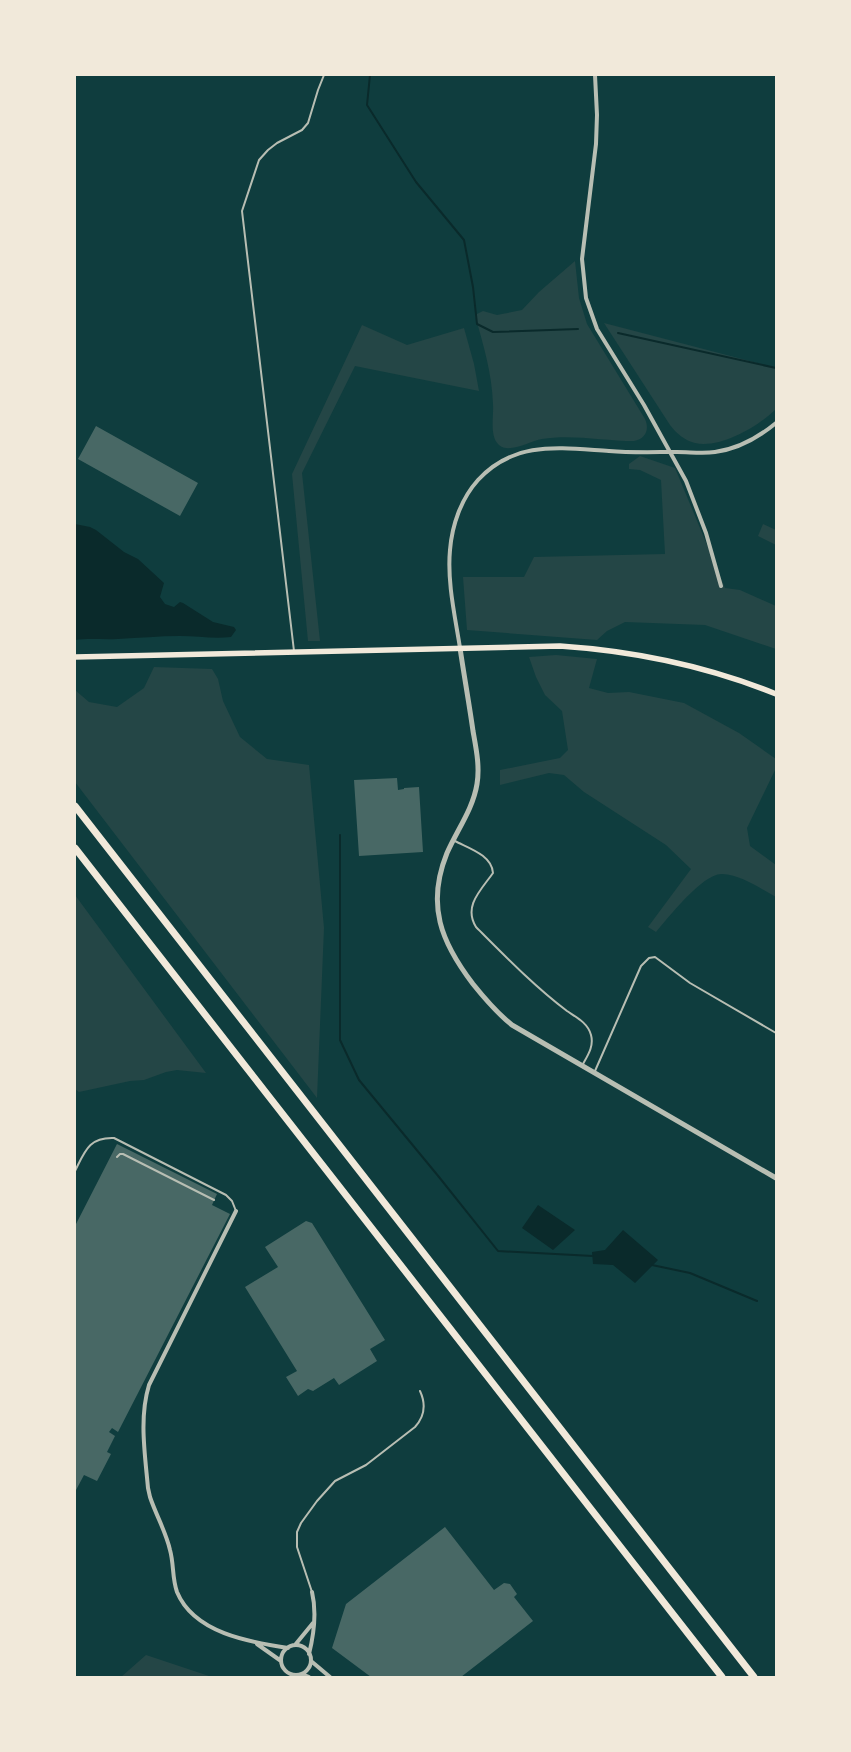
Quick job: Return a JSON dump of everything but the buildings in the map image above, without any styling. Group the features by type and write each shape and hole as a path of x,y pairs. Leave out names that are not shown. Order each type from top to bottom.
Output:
{"highway":[{"path":"75,806 754,1677"},
{"path":"75,848 722,1677"}],"main road":[{"path":"75,656 560,646 625,652 700,668 776,694"}],"street":[{"path":"594,75 596,134 582,250 584,292 597,329 671,452 686,481 698,511 721,586"},
{"path":"776,422 757,437 742,445 724,451 698,453 541,448 528,450 496,463 473,486 462,505 455,524 450,548 451,582 478,761 478,773 473,798 453,840 442,869 437,896 441,926 449,950 481,995 499,1014 519,1030 776,1178"},
{"path":"236,1211 201,1274 151,1378 146,1394 143,1432 148,1488 171,1553 176,1589 184,1605 207,1625 255,1643 288,1648"},
{"path":"312,1592 315,1606 314,1635 310,1654 311,1661 307,1670 302,1674 288,1673 283,1668 282,1655 288,1648 295,1645 313,1623"},
{"path":"255,1643 281,1661"},
{"path":"295,1645 304,1647 310,1654"},
{"path":"311,1661 330,1677"},
{"path":"302,1674 309,1677"}],"lane":[{"path":"294,652 242,211 259,160 268,150 302,130 308,123 324,75"},
{"path":"453,840 488,860 493,869 493,873 470,910 471,919 476,926 536,987 586,1025 592,1042 591,1049 582,1067"},
{"path":"594,1073 641,966 649,958 656,957 690,983 776,1033"},
{"path":"75,1171 90,1145 100,1139 114,1138 226,1195 232,1201 236,1211"},
{"path":"117,1157 123,1154 214,1200"},
{"path":"312,1592 296,1542 297,1532 301,1523 335,1481 366,1465 415,1427 420,1420 424,1408 424,1401 420,1391"}],"shaded area":[{"path":"575,261 579,298 587,324 645,419 646,433 634,441 576,437 553,438 537,440 514,448 503,447 499,445 494,436 491,381 475,315 483,311 497,315 522,310 539,292"},
{"path":"604,323 776,368 776,409 749,429 716,443 695,443 687,440 670,425"},
{"path":"362,325 407,345 464,328 479,391 355,366 302,473 320,641 308,641 292,474"},
{"path":"640,456 675,468 725,588 740,590 776,606 776,649 705,625 625,622 607,631 597,640 467,630 463,577 524,577 534,557 665,554 661,480 640,470 629,469 629,464"},
{"path":"75,524 96,530 124,552 138,559 164,583 160,597 165,604 174,607 180,602 183,603 213,622 234,627 236,630 231,637 225,638 172,636 75,640"},
{"path":"763,524 776,530 776,545 758,536"},
{"path":"556,655 597,659 589,688 608,693 629,692 684,703 739,733 776,759 776,768 747,828 750,846 776,865 776,897 750,882 736,877 722,874 714,876 686,897 656,932 648,927 691,869 666,845 584,792 564,775 549,773 500,785 500,770 560,758 568,750 562,711 545,695 529,657"},
{"path":"154,667 212,669 218,679 223,701 240,737 267,759 309,765 324,928 317,1098 75,782 75,690 89,702 117,707 144,688"},
{"path":"75,895 206,1073 177,1070 144,1080 130,1081 79,1092 75,1089"},
{"path":"538,1205 575,1230 553,1250 522,1228"},
{"path":"623,1230 658,1260 635,1283 613,1265 593,1264 592,1252 605,1250"},
{"path":"146,1655 212,1677 121,1677"}],"waterway":[{"path":"370,75 367,105 416,182 464,240 473,287 477,324 493,332 578,329"},
{"path":"618,333 776,368"},
{"path":"340,835 340,1040 359,1080 498,1251 593,1256"},
{"path":"652,1265 690,1273 757,1301"}]}
